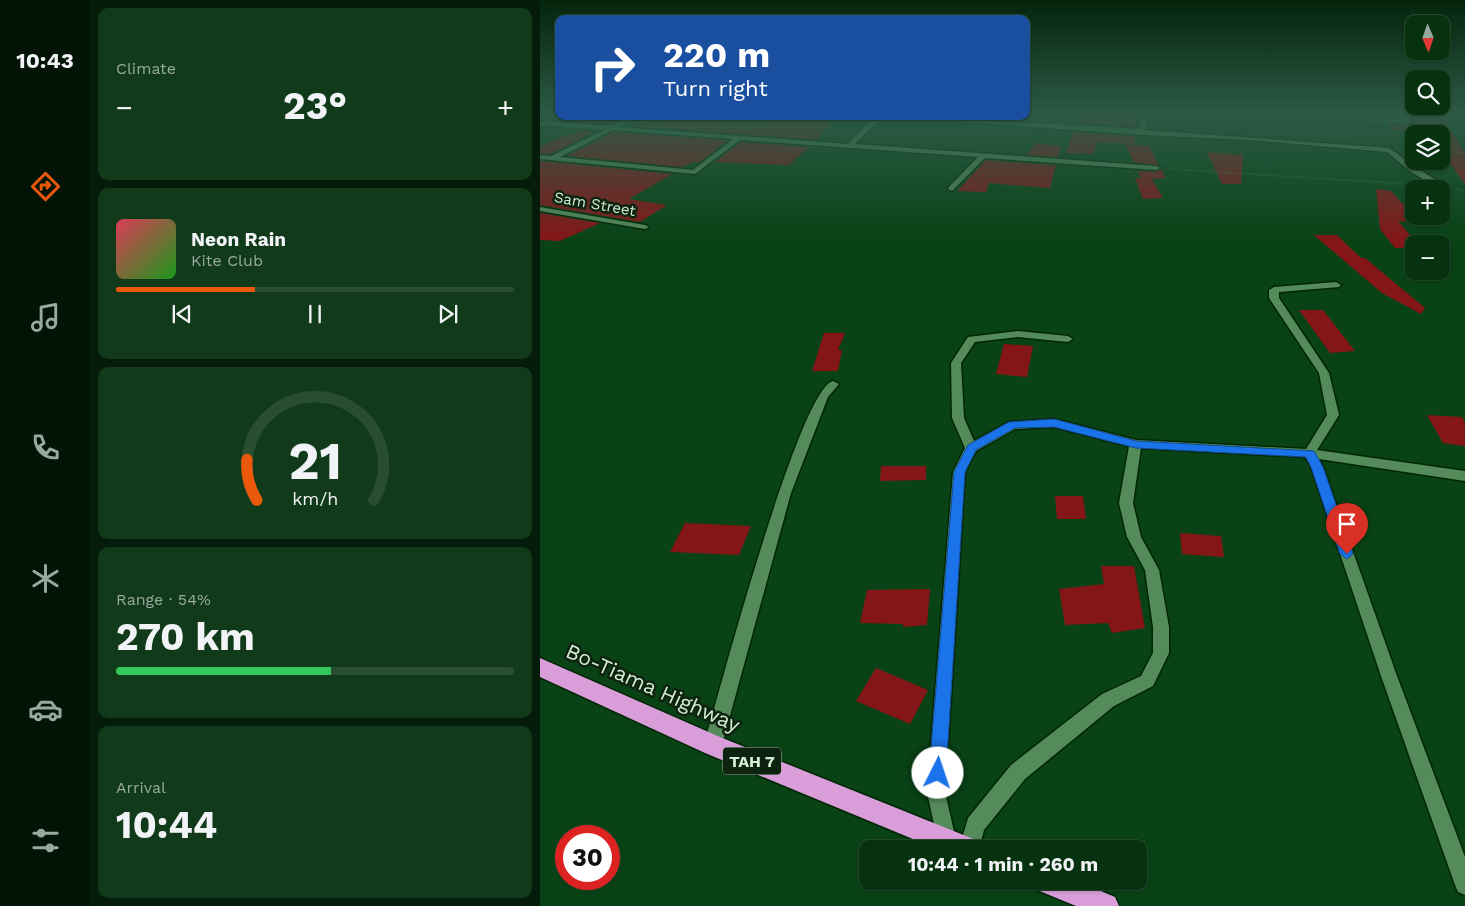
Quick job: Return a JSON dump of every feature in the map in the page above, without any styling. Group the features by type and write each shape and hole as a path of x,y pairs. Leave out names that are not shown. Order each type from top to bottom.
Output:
{"highway":[{"name":"Bo-Tiama Highway","path":"540,667 713,745 946,840"},
{"path":"1068,890 1106,906"}],"street":[{"path":"540,162 555,156"},
{"path":"540,158 695,172 715,156"},
{"path":"952,189 982,156"},
{"path":"986,156 1156,168"},
{"path":"1397,156 1430,180"},
{"name":"Sam Street","path":"540,209 645,227"},
{"path":"1310,453 1333,415 1324,373 1274,298 1274,290 1336,285"},
{"path":"972,448 958,418 956,363 972,339 1018,334 1068,339"},
{"path":"713,745 784,493 823,396 833,384"},
{"path":"946,840 936,792 960,472 972,448 1013,424 1054,423 1136,444 1310,453 1465,476"},
{"path":"971,840 975,825 1018,772 1108,700 1147,681 1161,653 1161,627 1152,570 1134,537 1126,503 1136,444"},
{"path":"1310,453 1317,467 1389,676 1465,885"}],"path":[{"path":"1156,168 1405,185"}],"building":[{"path":"570,156 707,156 700,162 692,162 683,167"},
{"path":"722,156 799,156 789,165 715,162"},
{"path":"1131,156 1154,156 1159,166 1134,162"},
{"path":"1209,156 1243,156 1241,184 1222,184"},
{"path":"1450,156 1465,156 1465,184 1450,166"},
{"path":"986,160 1056,165 1050,188 989,183 986,192 957,191"},
{"path":"540,161 672,174 629,199 667,205 640,222 540,205"},
{"path":"1161,169 1166,178 1152,179 1163,198 1143,199 1135,178 1141,178 1137,171 1156,172"},
{"path":"1376,189 1391,191 1405,206 1405,222 1398,221 1410,235 1405,235 1405,248 1395,248 1380,229"},
{"path":"540,213 600,223 560,241 540,240"},
{"path":"1314,235 1337,235 1361,258 1365,258 1425,308 1421,314 1382,293"},
{"path":"1299,310 1323,310 1355,351 1330,353"},
{"path":"824,333 845,333 838,350 842,350 838,371 812,371"},
{"path":"1004,344 1033,346 1027,377 996,374"},
{"path":"1427,415 1462,417 1465,423 1465,446 1443,443"},
{"path":"881,466 926,466 926,480 880,481"},
{"path":"1055,496 1083,496 1086,519 1057,519"},
{"path":"685,523 751,526 739,555 670,552"},
{"path":"1180,533 1221,536 1224,557 1182,554"},
{"path":"1101,566 1134,566 1145,628 1112,633 1108,623 1065,625 1059,589 1104,584"},
{"path":"930,589 927,625 903,627 903,624 860,623 867,590"},
{"path":"876,668 928,690 910,724 856,701"}],"route":[{"path":"938,773 960,472 972,448 1013,424 1054,423 1136,444 1310,453 1315,460 1347,554"}]}
